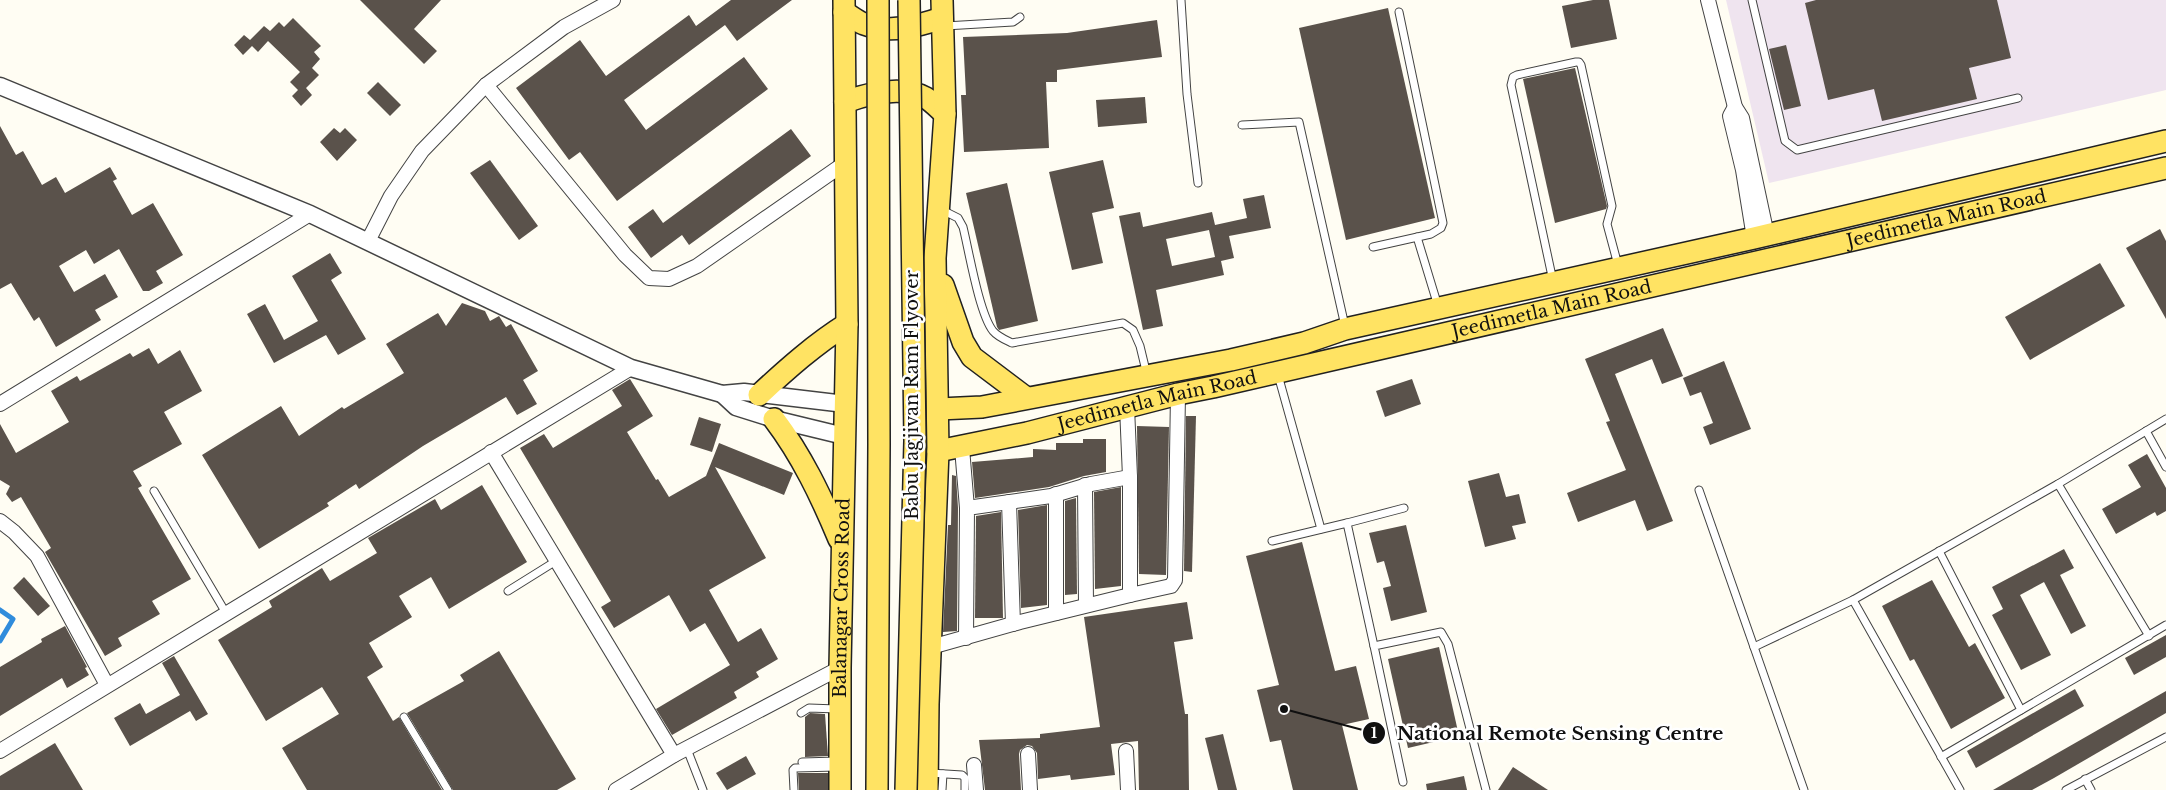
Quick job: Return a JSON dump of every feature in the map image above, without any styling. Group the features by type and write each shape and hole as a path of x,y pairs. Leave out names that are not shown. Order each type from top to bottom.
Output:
{"main road":[{"name":"Babu Jagjivan Ram Flyover","path":"877,790 879,444 878,0"},
{"name":"Babu Jagjivan Ram Flyover","path":"906,790 914,441 909,0"},
{"path":"844,6 865,24 894,29 919,26 942,15 945,114 935,258 939,409 928,704 932,779"},
{"name":"Balanagar Cross Road","path":"840,790 840,668 847,324 844,6"},
{"path":"845,102 866,94 896,90 926,98 945,114"},
{"name":"Jeedimetla Main Road","path":"939,409 982,407 1231,360 1304,343 1345,329 1624,267 2166,142"},
{"name":"Jeedimetla Main Road","path":"938,451 962,448 1178,394 2166,168"},
{"path":"935,258 962,342 972,357 1025,398"},
{"path":"1624,267 1635,290"},
{"path":"759,395 796,361 847,324"},
{"path":"774,419 792,444 818,490 842,546"}],"street":[{"path":"368,241 391,196 422,151 486,85 564,27 613,0"},
{"path":"1708,0 1734,107 1730,116 1760,236"},
{"path":"486,85 625,255 649,278 669,279 697,266 845,163"},
{"path":"0,86 310,214 632,368 722,394 744,392 845,404"},
{"path":"0,404 310,214"},
{"path":"0,751 632,368"},
{"path":"722,394 736,407 774,419 844,436"},
{"path":"931,647 1086,605 1171,586 1175,580 1178,394"},
{"path":"1127,407 1130,478 1130,594"},
{"path":"962,448 967,508 966,638"},
{"path":"491,452 556,561 680,752"},
{"path":"967,508 1056,494 1085,486 1130,478"},
{"path":"1085,486 1086,605"},
{"path":"1056,494 1056,613"},
{"path":"1009,502 1013,624"},
{"path":"0,521 14,532 37,556 107,685"},
{"path":"616,790 633,786 680,752 840,668"},
{"path":"1126,751 1128,790"},
{"path":"1028,754 1030,790"},
{"path":"974,765 976,790"}],"lane":[{"path":"1181,0 1187,94 1198,183"},
{"path":"1752,0 1784,141 1797,150 2018,98"},
{"path":"1373,247 1436,232 1443,224 1399,12"},
{"path":"942,15 1013,22 1020,18"},
{"path":"1553,283 1511,84 1513,77 1517,75 1576,62 1579,62 1581,65 1612,206 1607,224 1624,267"},
{"path":"1242,125 1299,122 1345,329"},
{"path":"938,208 958,218 963,227 984,312 993,331 1003,339 1012,343 1123,323 1133,330 1140,346 1147,375"},
{"path":"1417,237 1439,308"},
{"path":"1277,372 1322,529"},
{"path":"1754,647 1854,600 2058,484 2166,419"},
{"path":"2146,431 2166,467"},
{"path":"2058,484 2149,636"},
{"path":"1699,490 1804,790"},
{"path":"154,491 226,613"},
{"path":"1272,541 1404,508"},
{"path":"1347,523 1403,782"},
{"path":"1939,551 2021,710"},
{"path":"508,591 556,561"},
{"path":"1854,600 1960,790"},
{"path":"1941,757 2166,625"},
{"path":"1374,646 1441,632 1448,644 1486,790"},
{"path":"801,713 809,708 840,709"},
{"path":"404,717 448,790"},
{"path":"2066,790 2166,736"},
{"path":"680,752 703,790"},
{"path":"802,762 840,764"},
{"path":"794,790 793,770 795,768 840,764"},
{"path":"932,779 962,776 965,778 965,790"},
{"path":"932,779 942,790"},
{"path":"2085,779 2092,790"}],"shaded area":[{"path":"1726,0 2166,0 2166,90 1769,183"}],"building":[{"path":"360,0 441,0 414,29 437,51 424,64"},
{"path":"731,0 792,0 737,41 725,25 624,100 646,130 744,57 768,89 617,201 580,152 569,160 516,88 580,40 606,76 689,15 696,26"},
{"path":"1593,0 1609,0 1617,39 1571,48 1562,6"},
{"path":"1816,0 1997,0 2011,58 1969,68 1977,99 1882,121 1874,89 1828,100 1805,3"},
{"path":"1388,8 1435,218 1346,240 1299,28"},
{"path":"293,18 321,46 314,52 320,59 312,68 319,75 306,88 312,95 301,106 292,96 298,90 290,82 300,72 268,41 258,52 252,46 243,55 234,45 244,35 250,40 264,26 270,31 279,22 284,27"},
{"path":"1157,20 1162,57 1057,70 1057,82 1046,82 1049,148 964,152 961,95 966,95 963,37 1067,33"},
{"path":"1786,45 1801,106 1784,110 1769,49"},
{"path":"1575,68 1607,206 1606,209 1555,223 1523,79"},
{"path":"378,82 401,105 390,116 367,93"},
{"path":"1145,97 1147,123 1098,127 1096,100"},
{"path":"0,126 16,155 23,151 42,185 56,177 65,193 110,167 117,179 113,181 132,215 153,203 183,255 156,271 163,283 149,291 143,291 119,249 94,264 86,250 59,266 74,292 105,274 118,297 95,310 101,320 56,347 39,317 34,321 11,283 0,289"},
{"path":"334,128 340,133 345,128 357,140 337,161 320,142"},
{"path":"791,129 811,156 689,245 682,235 651,258 628,227 653,209 663,223"},
{"path":"490,160 538,226 519,240 470,173"},
{"path":"1103,160 1114,208 1092,213 1103,263 1072,270 1049,172"},
{"path":"1007,183 1038,321 999,330 966,193"},
{"path":"1264,195 1271,228 1229,236 1234,258 1221,261 1224,275 1156,290 1163,326 1143,330 1119,216 1140,212 1143,227 1212,212 1215,225 1247,218 1243,199","holes":["1209,230 1215,257 1172,266 1166,239"]},
{"path":"2160,229 2166,241 2166,319 2126,248"},
{"path":"330,253 342,273 331,280 366,339 338,355 326,335 274,363 247,314 265,304 284,340 318,321 292,276"},
{"path":"2100,263 2125,306 2030,360 2005,317"},
{"path":"462,303 485,311 490,321 499,316 506,327 511,324 538,371 523,380 537,404 517,415 506,397 423,446 359,489 356,484 327,503 329,506 259,549 202,455 281,406 299,436 342,407 344,409 404,373 386,344 438,313 446,326"},
{"path":"1663,328 1683,376 1662,384 1652,359 1615,374 1673,521 1647,531 1635,500 1578,522 1567,493 1626,470 1606,422 1610,421 1585,359"},
{"path":"149,348 158,364 180,350 202,391 164,412 182,444 133,471 142,486 138,488 191,579 152,601 160,614 118,638 122,646 105,656 45,552 51,548 21,497 12,502 6,494 10,486 0,480 0,424 16,453 69,422 51,391 77,376 80,381 130,353 133,357"},
{"path":"1724,361 1751,429 1710,445 1703,427 1713,423 1701,392 1690,396 1683,378"},
{"path":"630,379 653,416 627,432 656,480 658,479 669,497 706,476 719,443 793,473 784,495 715,467 766,558 709,590 738,642 761,628 778,659 756,672 759,677 734,692 737,698 672,735 656,709 730,665 705,623 690,632 669,595 614,628 601,607 611,601 520,448 544,434 553,448 622,406 612,390"},
{"path":"1412,379 1421,404 1385,417 1376,391"},
{"path":"1186,416 1196,416 1192,572 1184,571"},
{"path":"699,417 721,424 712,452 690,445"},
{"path":"1137,426 1169,427 1166,575 1139,574"},
{"path":"1083,439 1106,439 1106,472 1084,476 1049,487 975,498 972,462 1033,457 1033,449 1056,450 1056,443 1083,443"},
{"path":"2147,454 2166,488 2166,511 2157,516 2155,512 2116,534 2102,509 2141,487 2128,465"},
{"path":"1499,473 1506,497 1519,494 1526,523 1512,526 1516,539 1485,547 1468,481"},
{"path":"952,475 956,476 958,508 957,631 943,632 948,525 951,525"},
{"path":"482,485 527,562 449,609 431,577 399,596 412,617 369,643 383,667 367,677 393,721 399,717 442,790 307,790 282,748 339,714 322,687 266,721 218,640 272,607 269,601 322,568 330,581 377,553 368,538 435,499 441,510"},
{"path":"1121,487 1121,586 1095,589 1094,492"},
{"path":"1076,498 1077,594 1065,595 1065,501"},
{"path":"1047,505 1047,605 1021,608 1018,510"},
{"path":"1001,512 1003,618 975,618 976,516"},
{"path":"1406,525 1427,612 1391,621 1383,588 1391,586 1384,561 1377,563 1369,533"},
{"path":"1302,542 1335,671 1356,666 1369,719 1342,725 1358,790 1293,790 1281,740 1270,742 1257,690 1279,685 1246,556"},
{"path":"2064,549 2074,568 2060,575 2086,626 2071,634 2044,582 2020,595 2051,655 2021,670 1992,615 2003,609 1992,587"},
{"path":"24,577 50,606 38,616 13,588"},
{"path":"1932,580 1969,647 1975,643 2005,698 1951,729 1914,659 1910,661 1882,606"},
{"path":"1187,602 1193,639 1174,642 1185,714 1188,714 1189,790 1139,790 1138,741 1111,744 1115,775 1071,780 1070,775 1038,779 1037,753 1032,746 1027,745 1020,750 1019,754 1021,790 985,790 979,740 1040,738 1040,734 1100,727 1084,617"},
{"path":"65,626 87,667 85,668 89,675 67,688 62,678 0,716 0,667 42,642 41,639"},
{"path":"2166,635 2166,657 2134,675 2125,658"},
{"path":"1439,647 1459,736 1408,748 1388,659"},
{"path":"499,651 576,779 557,790 453,790 407,713 464,681 460,675"},
{"path":"174,656 208,714 196,721 190,711 130,746 114,718 140,703 146,714 180,695 162,663"},
{"path":"2075,689 2084,706 1976,768 1967,751"},
{"path":"2166,691 2166,713 2054,778 2032,790 1993,790"},
{"path":"810,713 825,714 828,756 805,757 805,717"},
{"path":"1223,734 1237,790 1218,790 1205,738"},
{"path":"55,743 83,790 0,790 0,776"},
{"path":"746,756 756,774 727,790 716,773"},
{"path":"1513,767 1548,790 1498,790"},
{"path":"798,773 828,773 828,790 799,790"},
{"path":"1464,776 1467,790 1427,790 1426,784"}],"waterway":[{"path":"0,610 13,619 0,641"}],"place":[{"name":"National Remote Sensing Centre","path":"1284,709"}]}
